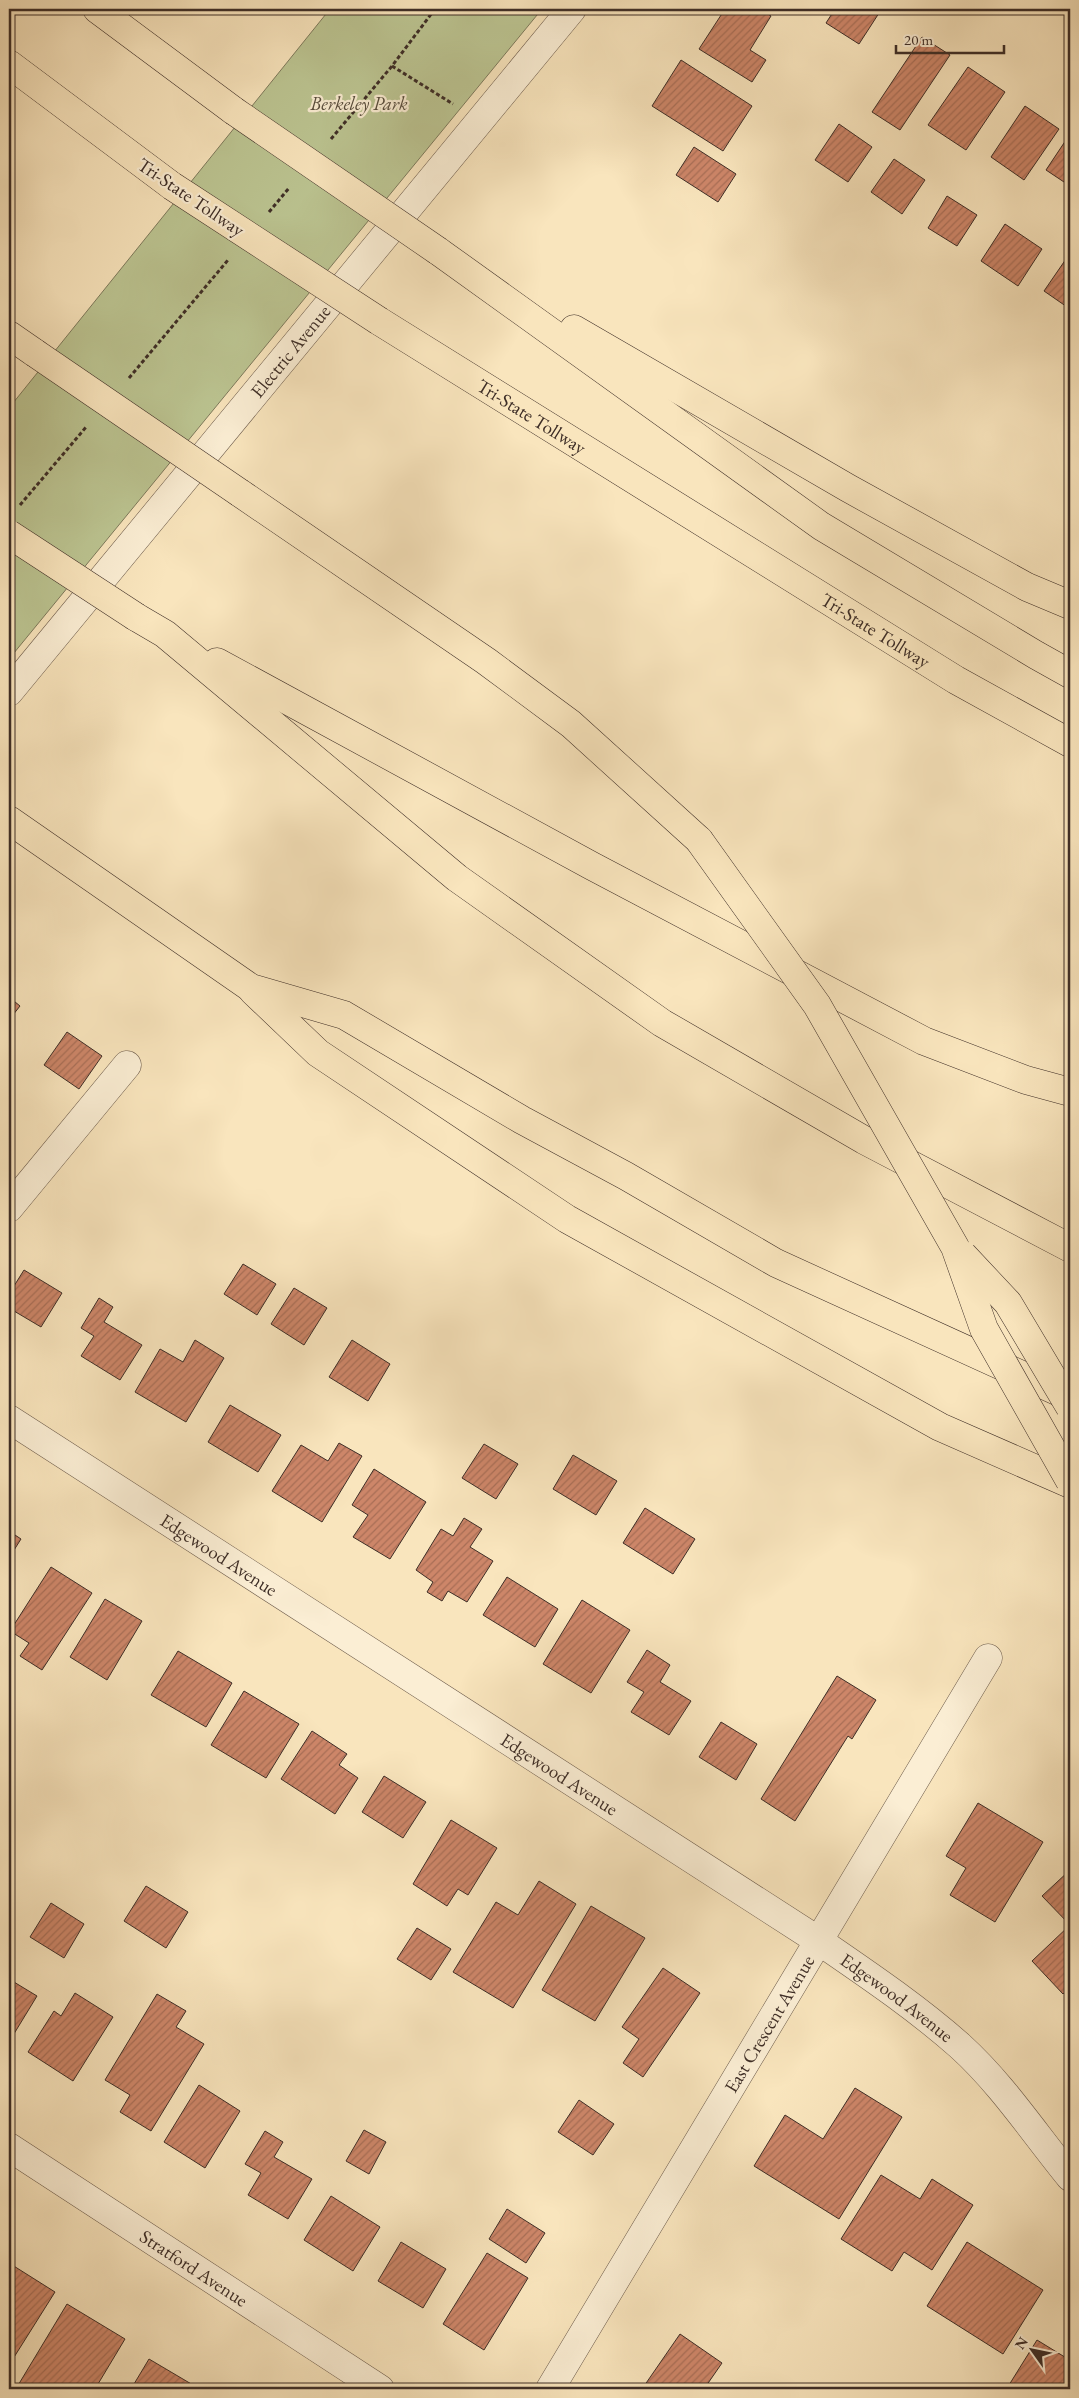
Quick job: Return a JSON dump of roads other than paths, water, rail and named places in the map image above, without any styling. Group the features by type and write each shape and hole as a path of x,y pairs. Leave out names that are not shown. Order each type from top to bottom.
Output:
{"highway":[{"path":"97,9 234,111 438,251 821,526 1070,674"},
{"name":"Tri-State Tollway","path":"9,64 172,186 379,321 956,680 1070,743"},
{"path":"438,251 848,488 1027,586 1070,606"},
{"path":"9,336 486,661 571,724 699,840 816,1005 955,1247 984,1329 1070,1482"},
{"path":"12,523 136,617 592,866 924,1041 1026,1080 1070,1092"},
{"path":"165,634 457,878 662,1023 864,1140 1070,1248"},
{"path":"9,820 250,988 318,1054 566,1220 940,1427 1070,1482"},
{"path":"250,988 344,1015 522,1120 626,1176 776,1263 1070,1397"},
{"path":"955,1247 1008,1303 1070,1407"}],"street":[{"name":"Electric Avenue","path":"9,692 572,9"},
{"path":"9,1208 127,1065"},
{"name":"Edgewood Avenue","path":"9,1419 819,1941 901,1998 961,2046 1000,2087 1070,2177"},
{"name":"East Crescent Avenue","path":"550,2389 988,1658"},
{"name":"Stratford Avenue","path":"9,2147 380,2389"}],"park label":[{"name":"Berkeley Park","path":"359,103"}]}
